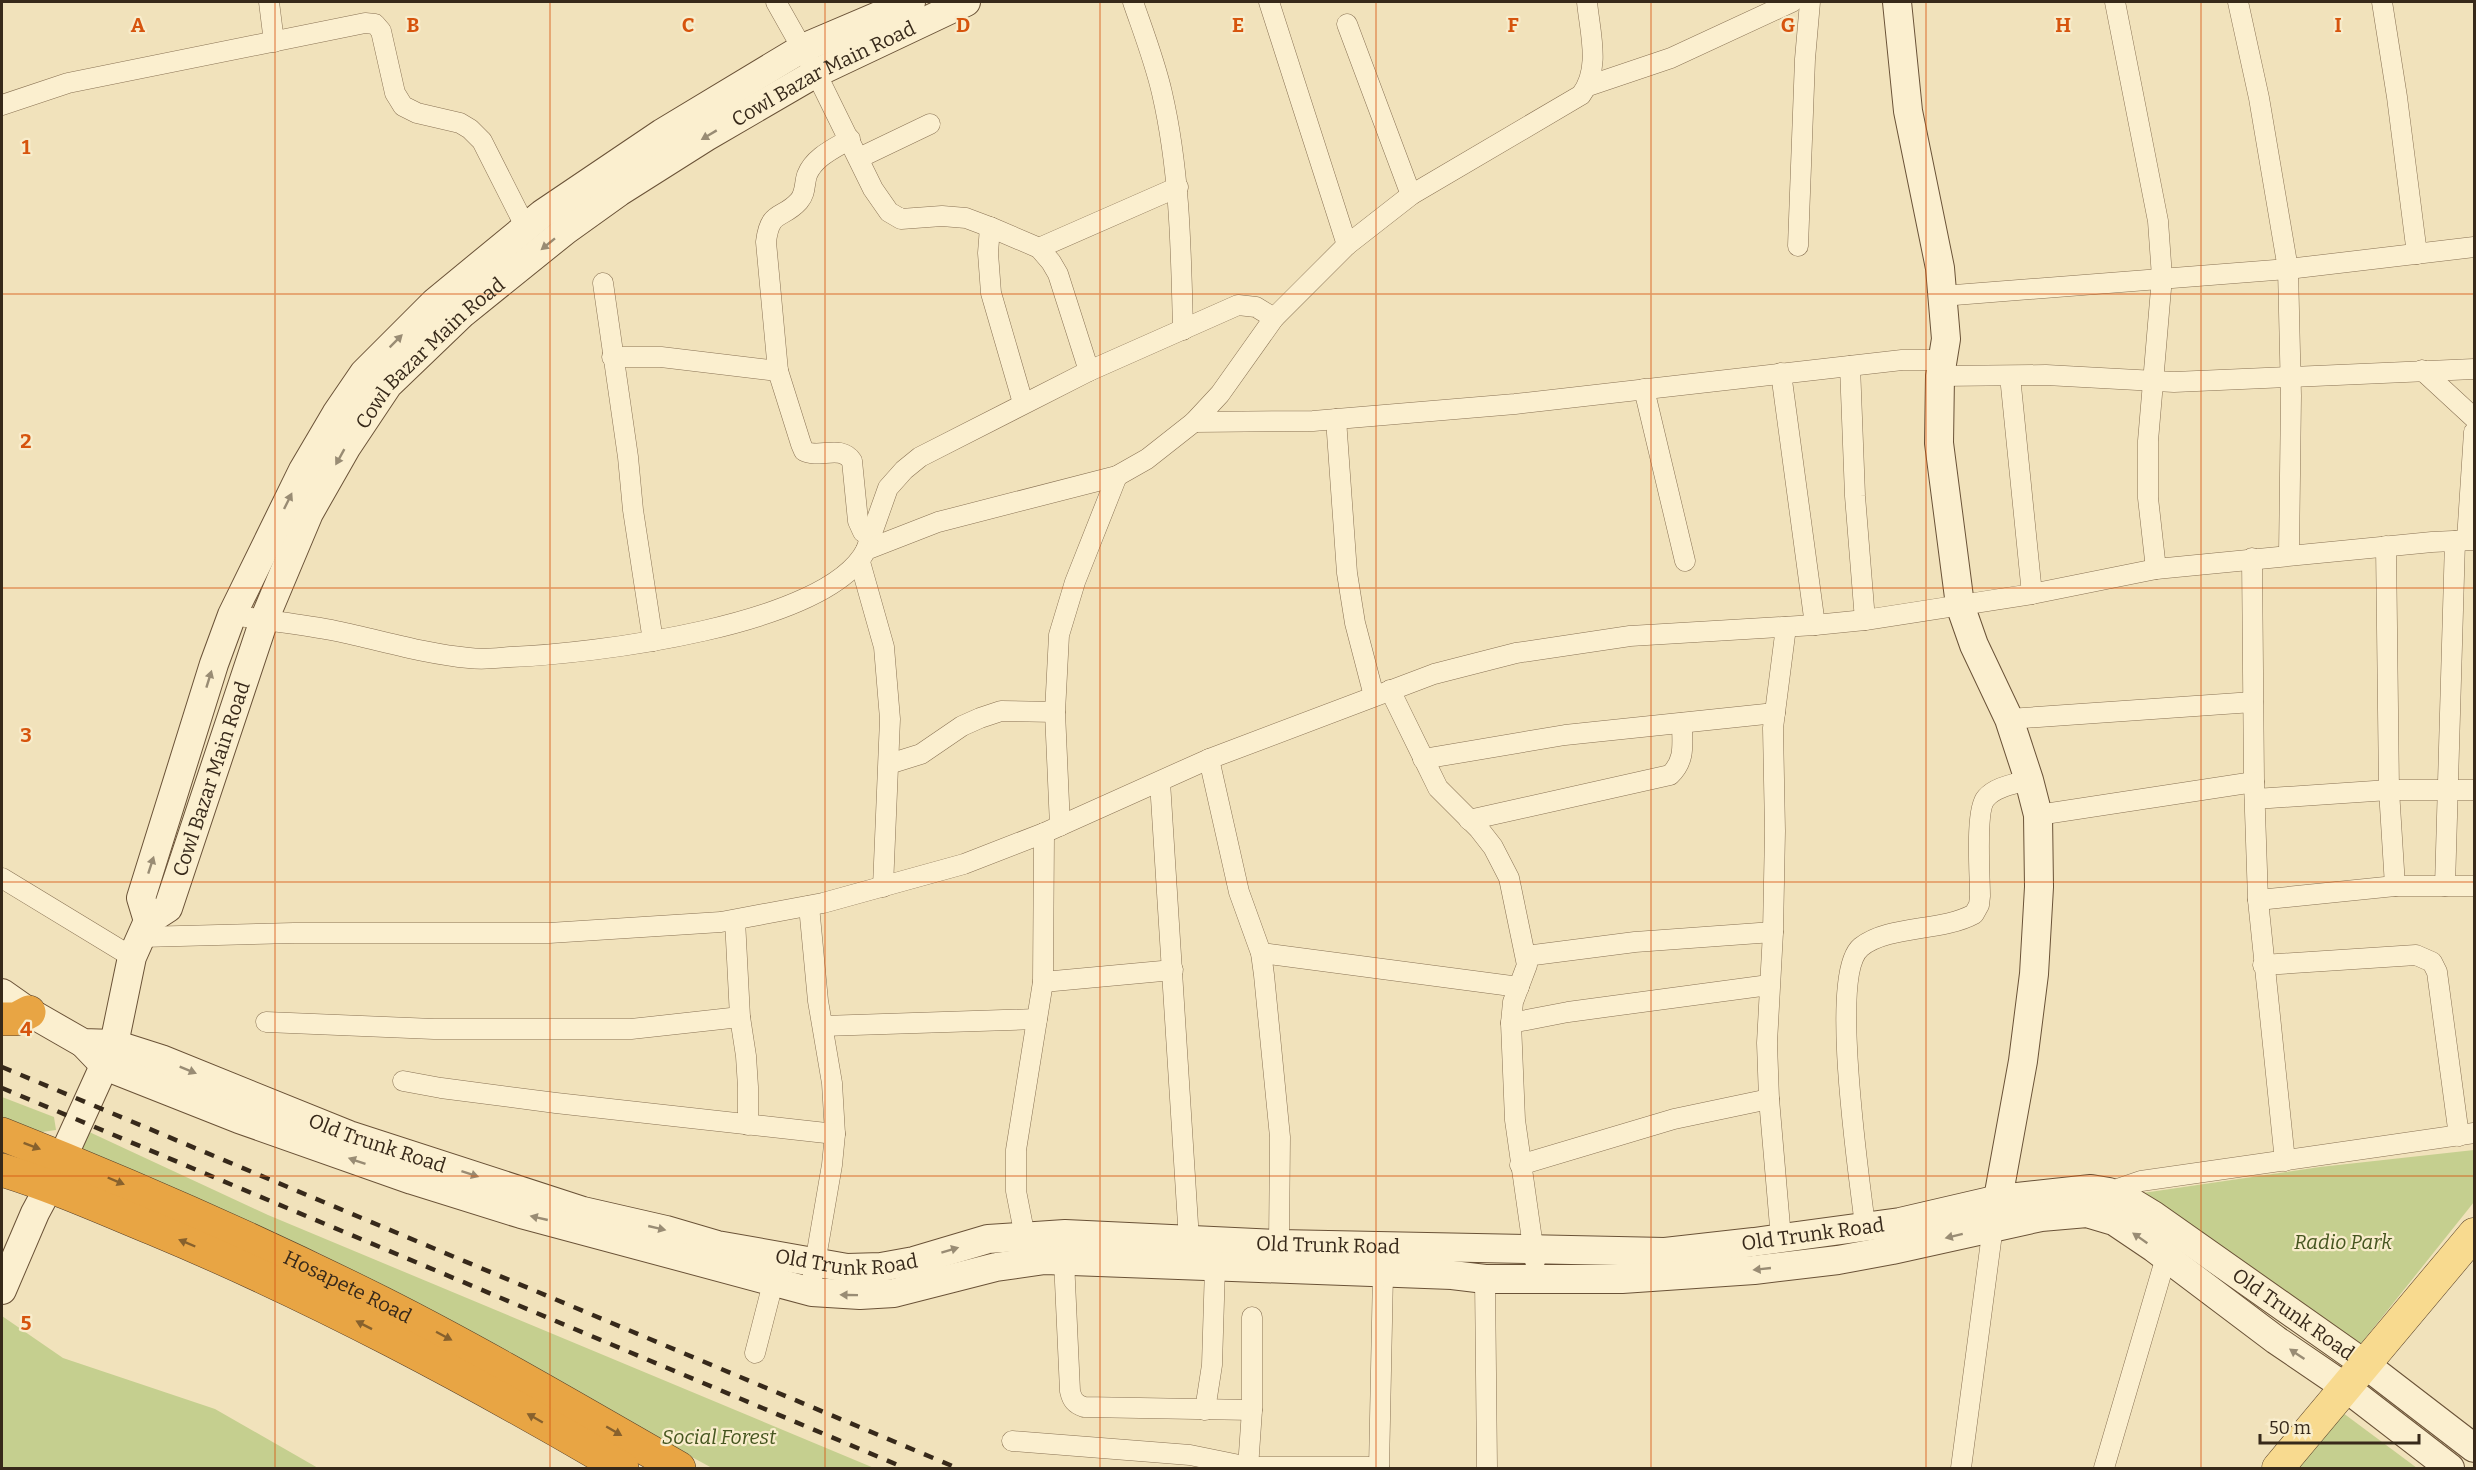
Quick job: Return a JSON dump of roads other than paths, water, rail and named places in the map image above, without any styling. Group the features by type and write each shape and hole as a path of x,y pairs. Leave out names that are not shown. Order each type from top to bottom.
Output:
{"highway":[{"name":"Hosapete Road","path":"2,1134 56,1171 200,1248 363,1324 504,1399 622,1468"},
{"name":"Hosapete Road","path":"2,1170 56,1171 242,1235 383,1304 518,1375 679,1468"}],"main road":[{"path":"2278,1468 2475,1234"}],"street":[{"path":"269,2 274,42"},
{"path":"2,1290 35,1213 117,1053 141,938 141,898 214,664 232,615 303,470 336,414 364,373 435,302 466,294 525,226 662,133 810,61 911,2"},
{"name":"Cowl Bazar Main Road","path":"141,938 168,908 264,620 309,513 346,448 388,385 466,294 706,136 810,61 966,2"},
{"path":"1133,2 1162,92 1178,187 1183,330"},
{"path":"1269,2 1347,246"},
{"path":"232,615 332,630 470,659 547,656 653,641 760,616 832,584 866,550 938,522 1117,476 1148,459 1194,422 1220,394 1274,318 1347,246 1411,195 1581,95 1588,86 1593,69 1587,2"},
{"path":"1588,86 1671,57 1792,2"},
{"path":"1798,246 1804,71 1810,2"},
{"path":"1897,2 1908,111 1940,268 1946,339 1942,368 1939,443 1960,605 1974,645 2009,719 2038,815 2039,887 2034,974 2023,1061 1993,1226 1961,1468"},
{"path":"2115,2 2158,221 2163,277 2148,441 2148,498 2156,569"},
{"path":"2238,2 2259,98 2288,269 2289,555"},
{"path":"2382,2 2417,254"},
{"path":"781,5 873,189 889,212 901,219 942,216 966,218 1039,248 1058,274 1089,371"},
{"path":"2,105 68,83 365,23 375,24 381,31 395,93 403,106 417,113 460,123 470,129 482,141 525,226"},
{"path":"1347,24 1411,195"},
{"path":"859,158 930,124"},
{"path":"850,139 815,161 807,175 804,194 797,203 773,218 768,228 766,242 778,371 804,451 809,454 839,452 849,456 852,461 858,521 863,532 884,647 890,718 883,887"},
{"path":"1039,248 1178,187"},
{"path":"990,227 988,263 992,293 1023,403"},
{"path":"1942,296 2288,269 2475,247"},
{"path":"603,284 653,641"},
{"path":"866,550 888,488 920,457 1089,371 1238,305 1256,307 1274,318"},
{"path":"612,357 661,357 778,371"},
{"path":"1194,422 1336,419 1515,404 1902,360 1942,368 2010,376 2046,375 2153,381 2475,369"},
{"path":"1850,366 1855,496 1865,620"},
{"path":"2422,370 2475,418"},
{"path":"1781,374 1815,625"},
{"path":"2010,376 2032,594"},
{"path":"1644,389 1685,561"},
{"path":"1336,419 1347,573 1355,623 1382,693 1423,759 1438,788 1493,847 1509,878 1527,965 1513,1002 1511,1023 1515,1120 1537,1278"},
{"path":"2445,886 2447,790 2475,432"},
{"path":"1117,476 1075,582 1059,635 1052,829 1043,982 1016,1150 1016,1191 1027,1248 1064,1260 1383,1272 1485,1279 1622,1279 1797,1266 1892,1250 2041,1216 2086,1213 2114,1221 2276,1340 2355,1376"},
{"path":"2,878 141,938 294,933 549,933 721,922 808,906 964,864 1052,829 1209,759 1434,674 1516,653 1630,636 1865,620 2032,594 2156,569 2252,558 2466,540"},
{"path":"2386,546 2389,790 2395,886"},
{"path":"2252,558 2254,790 2258,900 2285,1161"},
{"path":"1781,1239 1768,1099 1769,985 1773,932 1774,713 1786,627"},
{"path":"2009,719 2253,702"},
{"path":"889,764 921,754 962,726 1001,711 1055,712"},
{"path":"1423,759 1565,735 1774,713"},
{"path":"1469,820 1670,775 1679,766 1682,758 1682,723"},
{"path":"1209,759 1239,892 1261,953 1280,1137 1279,1244"},
{"path":"1865,1226 1848,1062 1846,990 1851,963 1859,948 1876,938 1948,924 1974,914 1979,905 1980,896 1980,812 1985,799 1995,790 2029,780"},
{"path":"1160,782 1189,1240"},
{"path":"2038,815 2254,790 2475,790"},
{"path":"2258,900 2395,886 2475,885"},
{"path":"808,906 831,1083 835,1134 832,1165 814,1263 812,1293"},
{"path":"735,920 740,1017 746,1056 748,1125"},
{"path":"1526,956 1635,942 1773,932"},
{"path":"1261,953 1519,987"},
{"path":"2109,1192 2141,1181 2467,1135 2437,972 2432,962 2416,955 2263,965"},
{"path":"1043,982 1173,970"},
{"path":"1511,1023 1568,1012 1769,985"},
{"path":"2,993 15,1016 117,1053"},
{"path":"266,1022 434,1029 631,1029 740,1017"},
{"path":"822,1026 1037,1019"},
{"name":"Old Trunk Road","path":"117,1053 161,1059 349,1135 582,1211 666,1230 717,1245 847,1268 881,1267 914,1261 988,1239 1027,1248"},
{"name":"Old Trunk Road","path":"117,1053 239,1119 430,1186 521,1214 812,1293 860,1295 908,1290 996,1267 1027,1248 1065,1234 1279,1244 1665,1251 1781,1239 1909,1220 1999,1199 2091,1189 2109,1192 2153,1215 2355,1376 2450,1468"},
{"path":"403,1081 555,1103 835,1134"},
{"path":"1520,1165 1674,1119 1768,1099"},
{"path":"2104,1468 2166,1257"},
{"path":"1064,1260 1072,1399 1084,1407 1252,1410"},
{"path":"1205,1410 1212,1365 1215,1267"},
{"path":"1012,1441 1190,1455 1248,1468 1379,1468 1383,1272"},
{"path":"1485,1279 1487,1468"},
{"path":"755,1353 773,1283"},
{"path":"1248,1468 1252,1410 1252,1317"},
{"name":"Old Trunk Road","path":"2355,1376 2475,1448"}],"railway":[{"path":"2,1067 957,1468"},
{"path":"2,1088 905,1468"}],"park label":[{"name":"Radio Park","path":"2343,1242"},
{"name":"Social Forest","path":"719,1437"}]}
